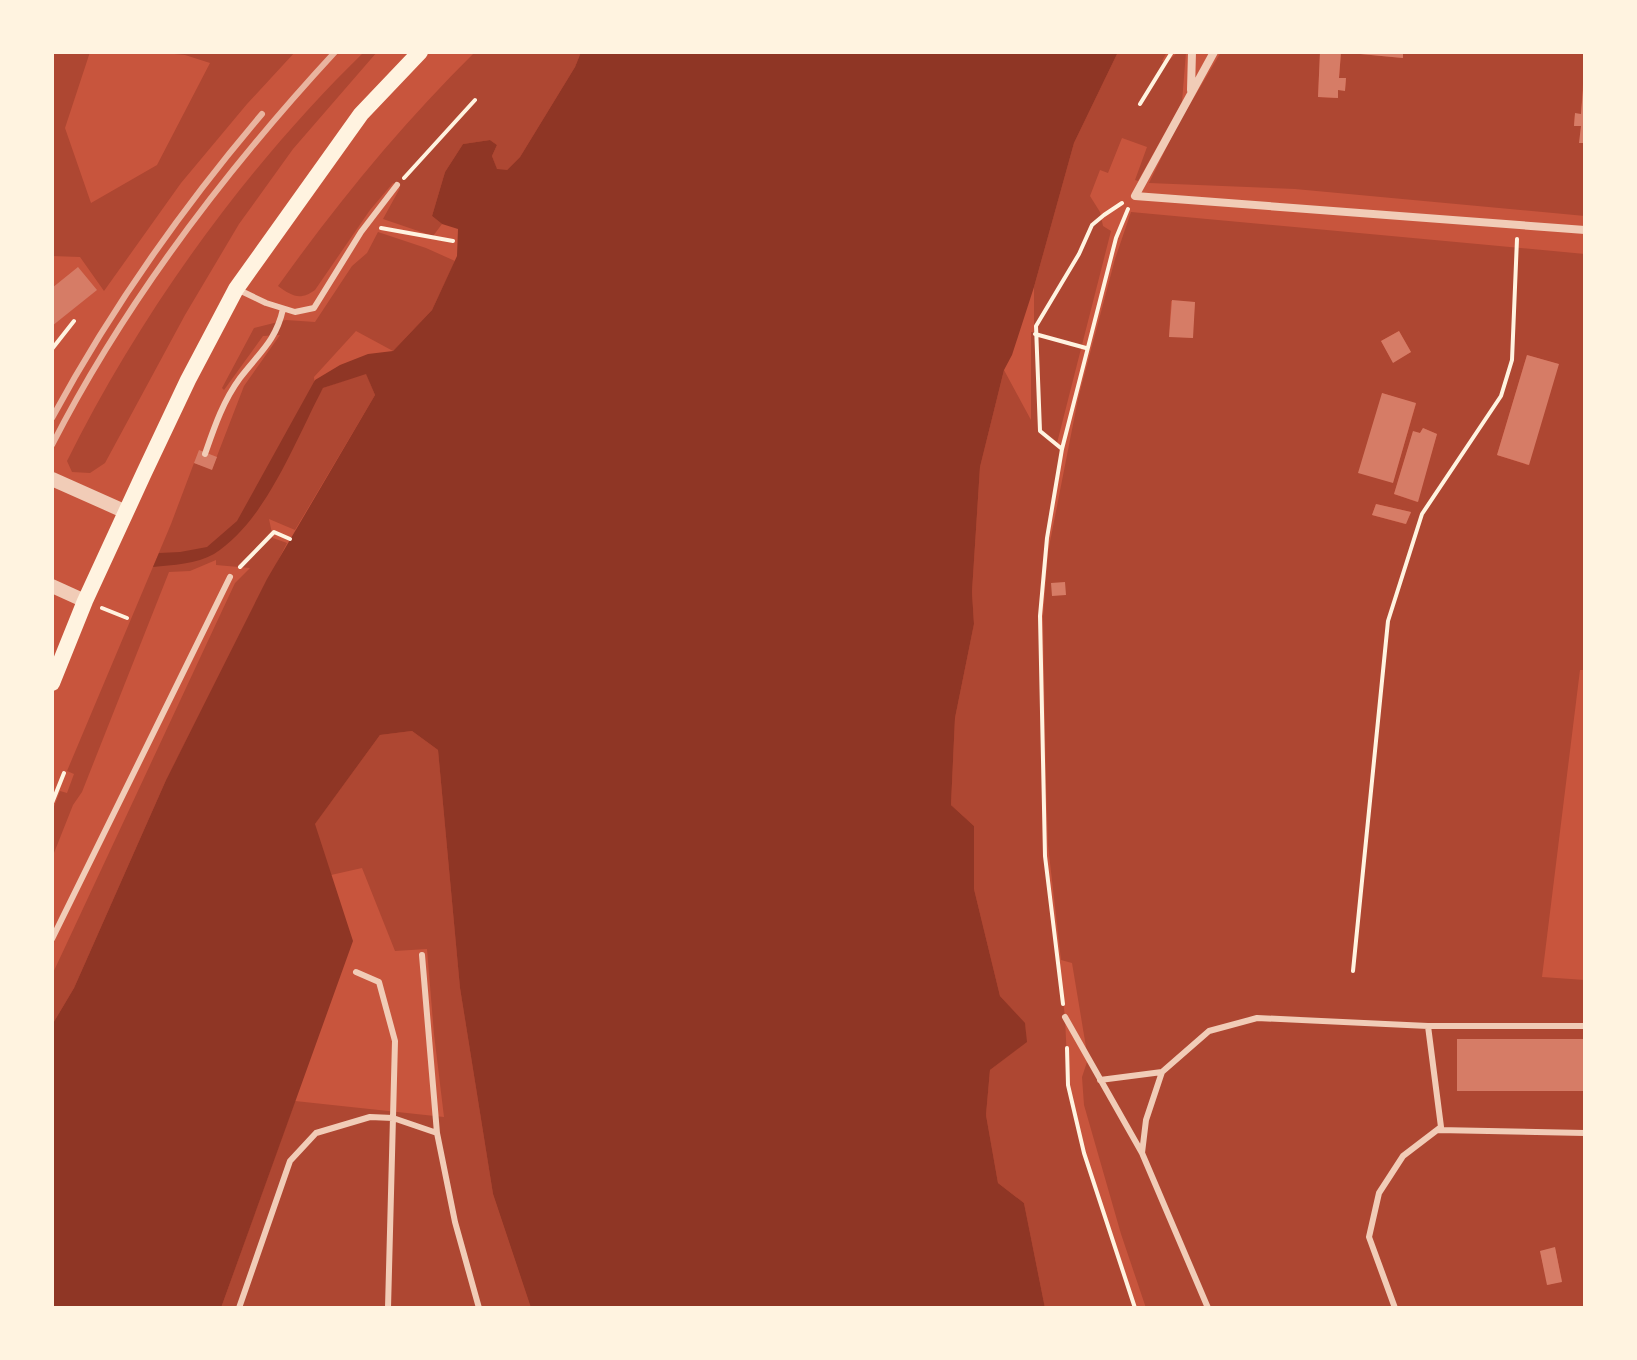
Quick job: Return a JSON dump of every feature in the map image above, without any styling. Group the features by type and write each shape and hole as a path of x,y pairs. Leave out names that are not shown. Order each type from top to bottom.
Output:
{"main road":[{"path":"52,683 126,512 188,380 236,289 361,114 420,52"}],"street":[{"path":"1191,91 1192,52"},
{"path":"1214,52 1135,196 1585,230"},
{"path":"52,479 126,512"},
{"path":"52,586 85,601"}],"lane":[{"path":"236,289 295,312 314,308 367,224 397,185"},
{"path":"205,454 218,415 239,380 278,330 283,309"},
{"path":"52,939 230,577"},
{"path":"422,955 437,1133 455,1222 479,1308"},
{"path":"356,972 379,982 395,1041 388,1308"},
{"path":"1065,1017 1142,1153 1208,1308"},
{"path":"1142,1153 1146,1120 1162,1072 1209,1031 1257,1018 1428,1026 1585,1026"},
{"path":"1395,1308 1369,1237 1379,1193 1403,1156 1441,1127 1428,1026"},
{"path":"1100,1080 1162,1072"},
{"path":"239,1308 290,1161 316,1133 370,1117 393,1118 437,1133"},
{"path":"1438,1130 1585,1133"}],"path":[{"path":"1140,104 1172,52"},
{"path":"397,185 475,100"},
{"path":"1062,449 1040,431 1036,326 1079,254 1092,225 1135,196"},
{"path":"1135,196 1116,238 1062,449 1047,538 1040,616 1045,856 1065,1017 1068,1085 1084,1153 1135,1308"},
{"path":"367,224 453,241"},
{"path":"1353,971 1388,621 1422,514 1501,396 1512,360 1517,225"},
{"path":"52,349 74,321"},
{"path":"1035,334 1087,348"},
{"path":"230,577 274,532 290,539"},
{"path":"85,601 127,618"},
{"path":"52,803 64,773"}],"shaded area":[{"path":"52,52 90,52 65,128 91,203 157,165 210,63 185,55 153,52 295,52 181,183 104,291 80,257 52,256"},
{"path":"364,52 377,52 293,149 239,224 185,315 105,463 90,473 72,472 67,461 96,405 162,297 237,193 320,97"},
{"path":"475,52 581,52 520,157 507,170 497,170 492,156 497,145 490,140 463,144 445,172 432,216 442,224 433,236 383,219 400,188 393,183 370,210 315,290 296,296 278,286 372,164"},
{"path":"581,52 1118,52 1074,143 1034,287 1012,355 1004,370 980,467 972,592 974,624 955,718 951,805 974,826 974,889 1000,996 1025,1023 1027,1042 990,1070 986,1115 998,1183 1024,1203 1045,1308 531,1308 493,1194 460,988 438,750 412,731 380,735 315,824 353,941 221,1308 52,1308 52,1025 74,988 166,780 267,579 375,395 366,374 323,388 278,478 249,522 232,540 200,560 153,567 159,553 207,547 237,521 315,380 340,365 368,354 393,351 432,310 457,256 458,229 442,224 432,216 445,172 463,144 490,140 497,145 492,156 497,169 507,170 520,157"},
{"path":"1118,52 1167,52 1162,61 1166,63 1178,52 1186,52 1182,102 1138,181 1135,180 1147,147 1122,138 1108,173 1100,170 1090,196 1100,212 1103,226 1111,231 1057,443 1062,449 1047,538 1040,616 1045,856 1065,1017 1068,1085 1084,1153 1135,1308 1045,1308 1024,1203 998,1183 986,1115 990,1070 1026,1042 1025,1024 1000,996 974,889 974,826 951,805 955,718 974,624 972,592 980,467 1004,370 1031,420 1034,287 1074,143"},
{"path":"1221,52 1320,52 1318,97 1337,98 1338,90 1345,90 1346,78 1339,78 1341,52 1402,58 1403,52 1585,52 1581,114 1575,114 1574,125 1581,126 1580,143 1585,143 1585,216 1295,189 1149,183 1177,126"},
{"path":"1131,212 1585,254 1585,670 1580,670 1542,977 1585,980 1585,1039 1458,1039 1457,1091 1585,1091 1585,1308 1146,1308 1084,1105 1082,1077 1088,1059 1072,963 1061,960 1048,845 1046,781 1043,617 1048,552 1078,399 1115,259","holes":["1171,301 1195,302 1192,338 1169,336","1399,331 1411,352 1393,362 1381,341","1527,355 1558,364 1528,465 1497,455","1382,393 1416,404 1393,482","1423,428 1437,434 1417,502 1394,494 1413,432 1420,433","1376,504 1411,512 1405,524 1372,515","1555,1248 1562,1281 1548,1285 1540,1251"]},
{"path":"378,232 455,261 432,310 393,351 356,331 314,377 316,399 323,388 366,373 375,395 295,530 269,519 273,538 287,543 166,780 74,988 52,1025 52,975 235,583 250,568 216,565 216,560 190,571 169,572 82,792 73,805 52,858 52,812 60,791 67,793 74,774 67,771 194,463 212,469 244,386 280,335 263,336 224,390 222,388 254,328 286,320 315,322 352,266 367,253"},
{"path":"412,731 438,750 460,988 493,1194 531,1308 221,1308 295,1101 444,1117 427,949 395,951 362,868 331,875 314,825 380,735"}],"building":[{"path":"1320,52 1341,52 1339,78 1346,78 1345,91 1338,90 1338,98 1318,97"},
{"path":"1403,52 1403,58 1360,54"},
{"path":"1583,90 1585,143 1579,143 1581,126 1574,126 1575,113 1581,114"},
{"path":"78,267 97,290 52,326 52,288"},
{"path":"1172,300 1195,302 1193,338 1169,337"},
{"path":"1399,331 1411,352 1393,363 1381,341"},
{"path":"1527,355 1559,364 1529,465 1497,455"},
{"path":"1382,393 1416,403 1393,483 1358,473"},
{"path":"1423,428 1437,434 1418,502 1394,494 1413,431 1420,433"},
{"path":"199,450 217,457 212,470 194,463"},
{"path":"1376,504 1411,512 1406,524 1372,515"},
{"path":"1065,582 1066,595 1052,596 1051,583"},
{"path":"1457,1039 1585,1039 1585,1091 1457,1091"},
{"path":"1555,1247 1562,1282 1547,1285 1540,1251"}],"railway":[{"path":"52,445 112,339 180,239 255,143 335,52"},
{"path":"52,418 98,338 149,260 262,114"}]}
